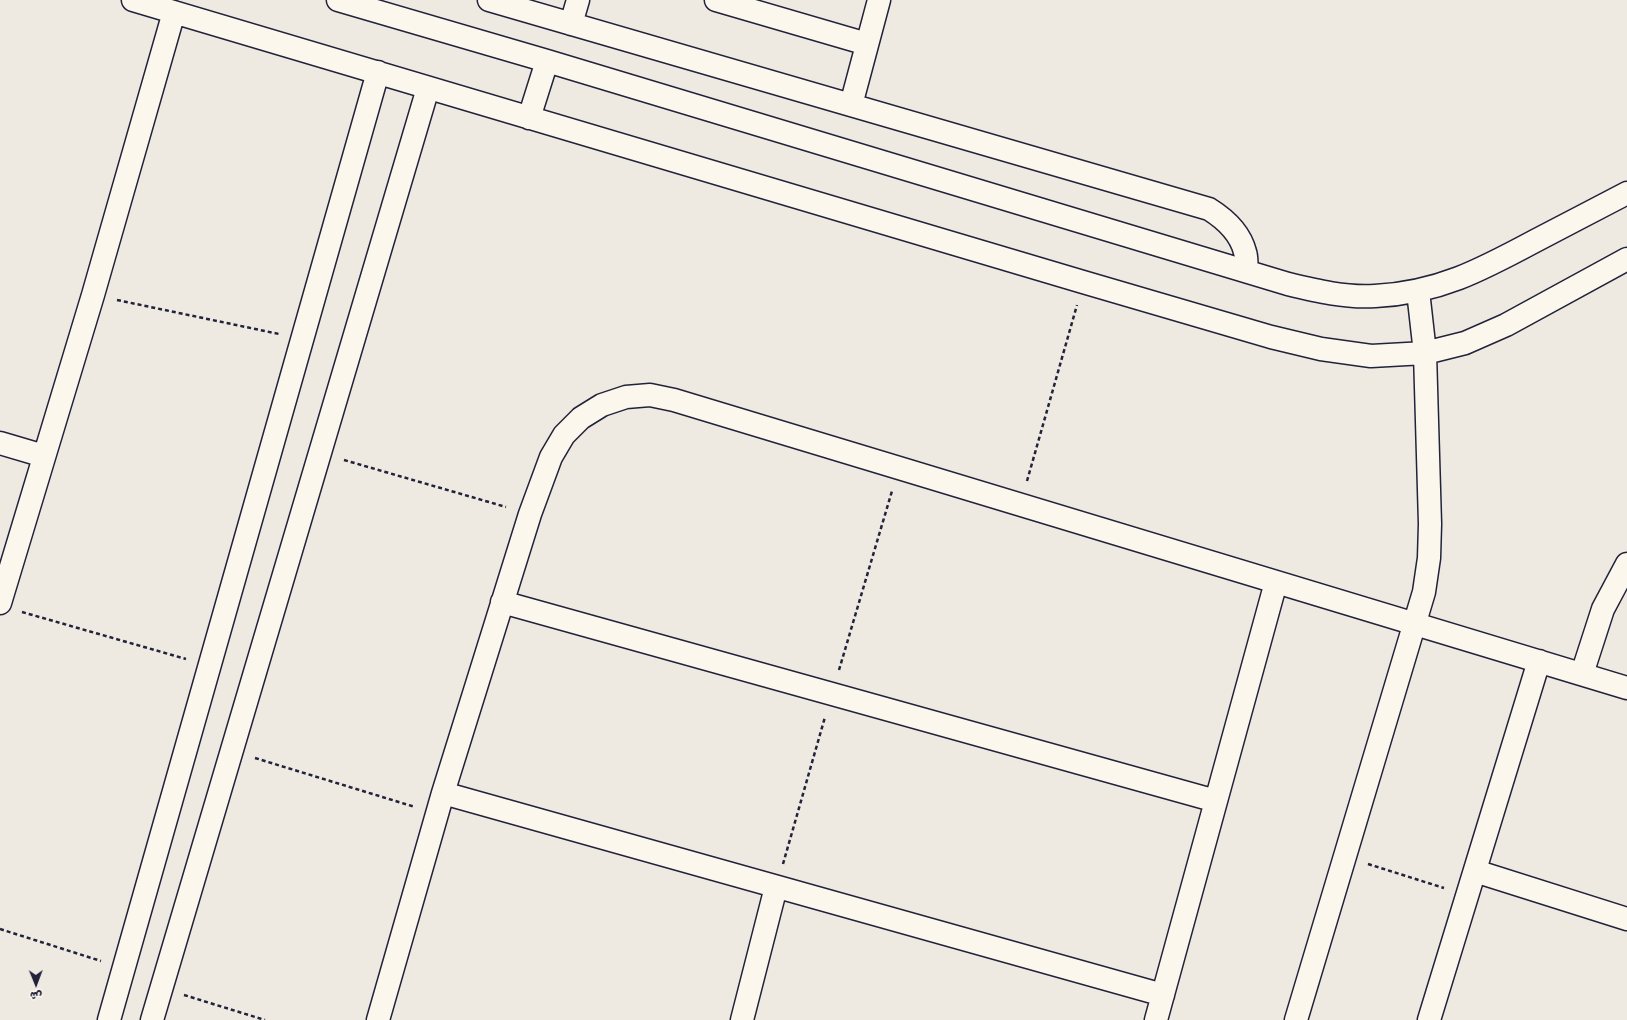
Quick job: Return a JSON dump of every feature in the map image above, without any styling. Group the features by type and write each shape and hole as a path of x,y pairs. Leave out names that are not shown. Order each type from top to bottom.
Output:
{"street":[{"path":"133,0 1083,282 1271,337 1321,349 1371,356 1425,353 1465,343 1506,325 1627,259"},
{"path":"338,0 547,61 1288,284 1331,294 1375,296 1418,291 1452,282 1484,268 1627,194"},
{"path":"489,0 1209,209 1225,219 1237,234 1245,252 1247,271"},
{"path":"571,24 578,0"},
{"path":"716,0 867,44"},
{"path":"851,104 879,0"},
{"path":"7,607 44,456 93,295 174,12"},
{"path":"529,118 547,61"},
{"path":"109,1020 378,72"},
{"path":"152,1020 428,88"},
{"path":"1296,1020 1424,592 1429,558 1425,353 1418,291"},
{"path":"378,1020 440,803 530,514 551,456 564,435 581,418 602,405 626,397 650,395 682,402 1627,688"},
{"path":"0,443 44,456"},
{"path":"1582,674 1603,609 1627,564"},
{"path":"1156,1020 1276,582"},
{"path":"502,602 1216,801"},
{"path":"1429,1020 1539,661"},
{"path":"440,803 776,888 1162,995"},
{"path":"1475,871 1627,919"},
{"path":"742,1020 776,888"}],"path":[{"path":"1021,504 1083,282"},
{"path":"93,295 303,339"},
{"path":"320,453 530,514"},
{"path":"7,607 209,666"},
{"path":"232,751 440,803"},
{"path":"1345,857 1467,895"},
{"path":"0,929 124,968"},
{"path":"161,987 264,1020"}]}
